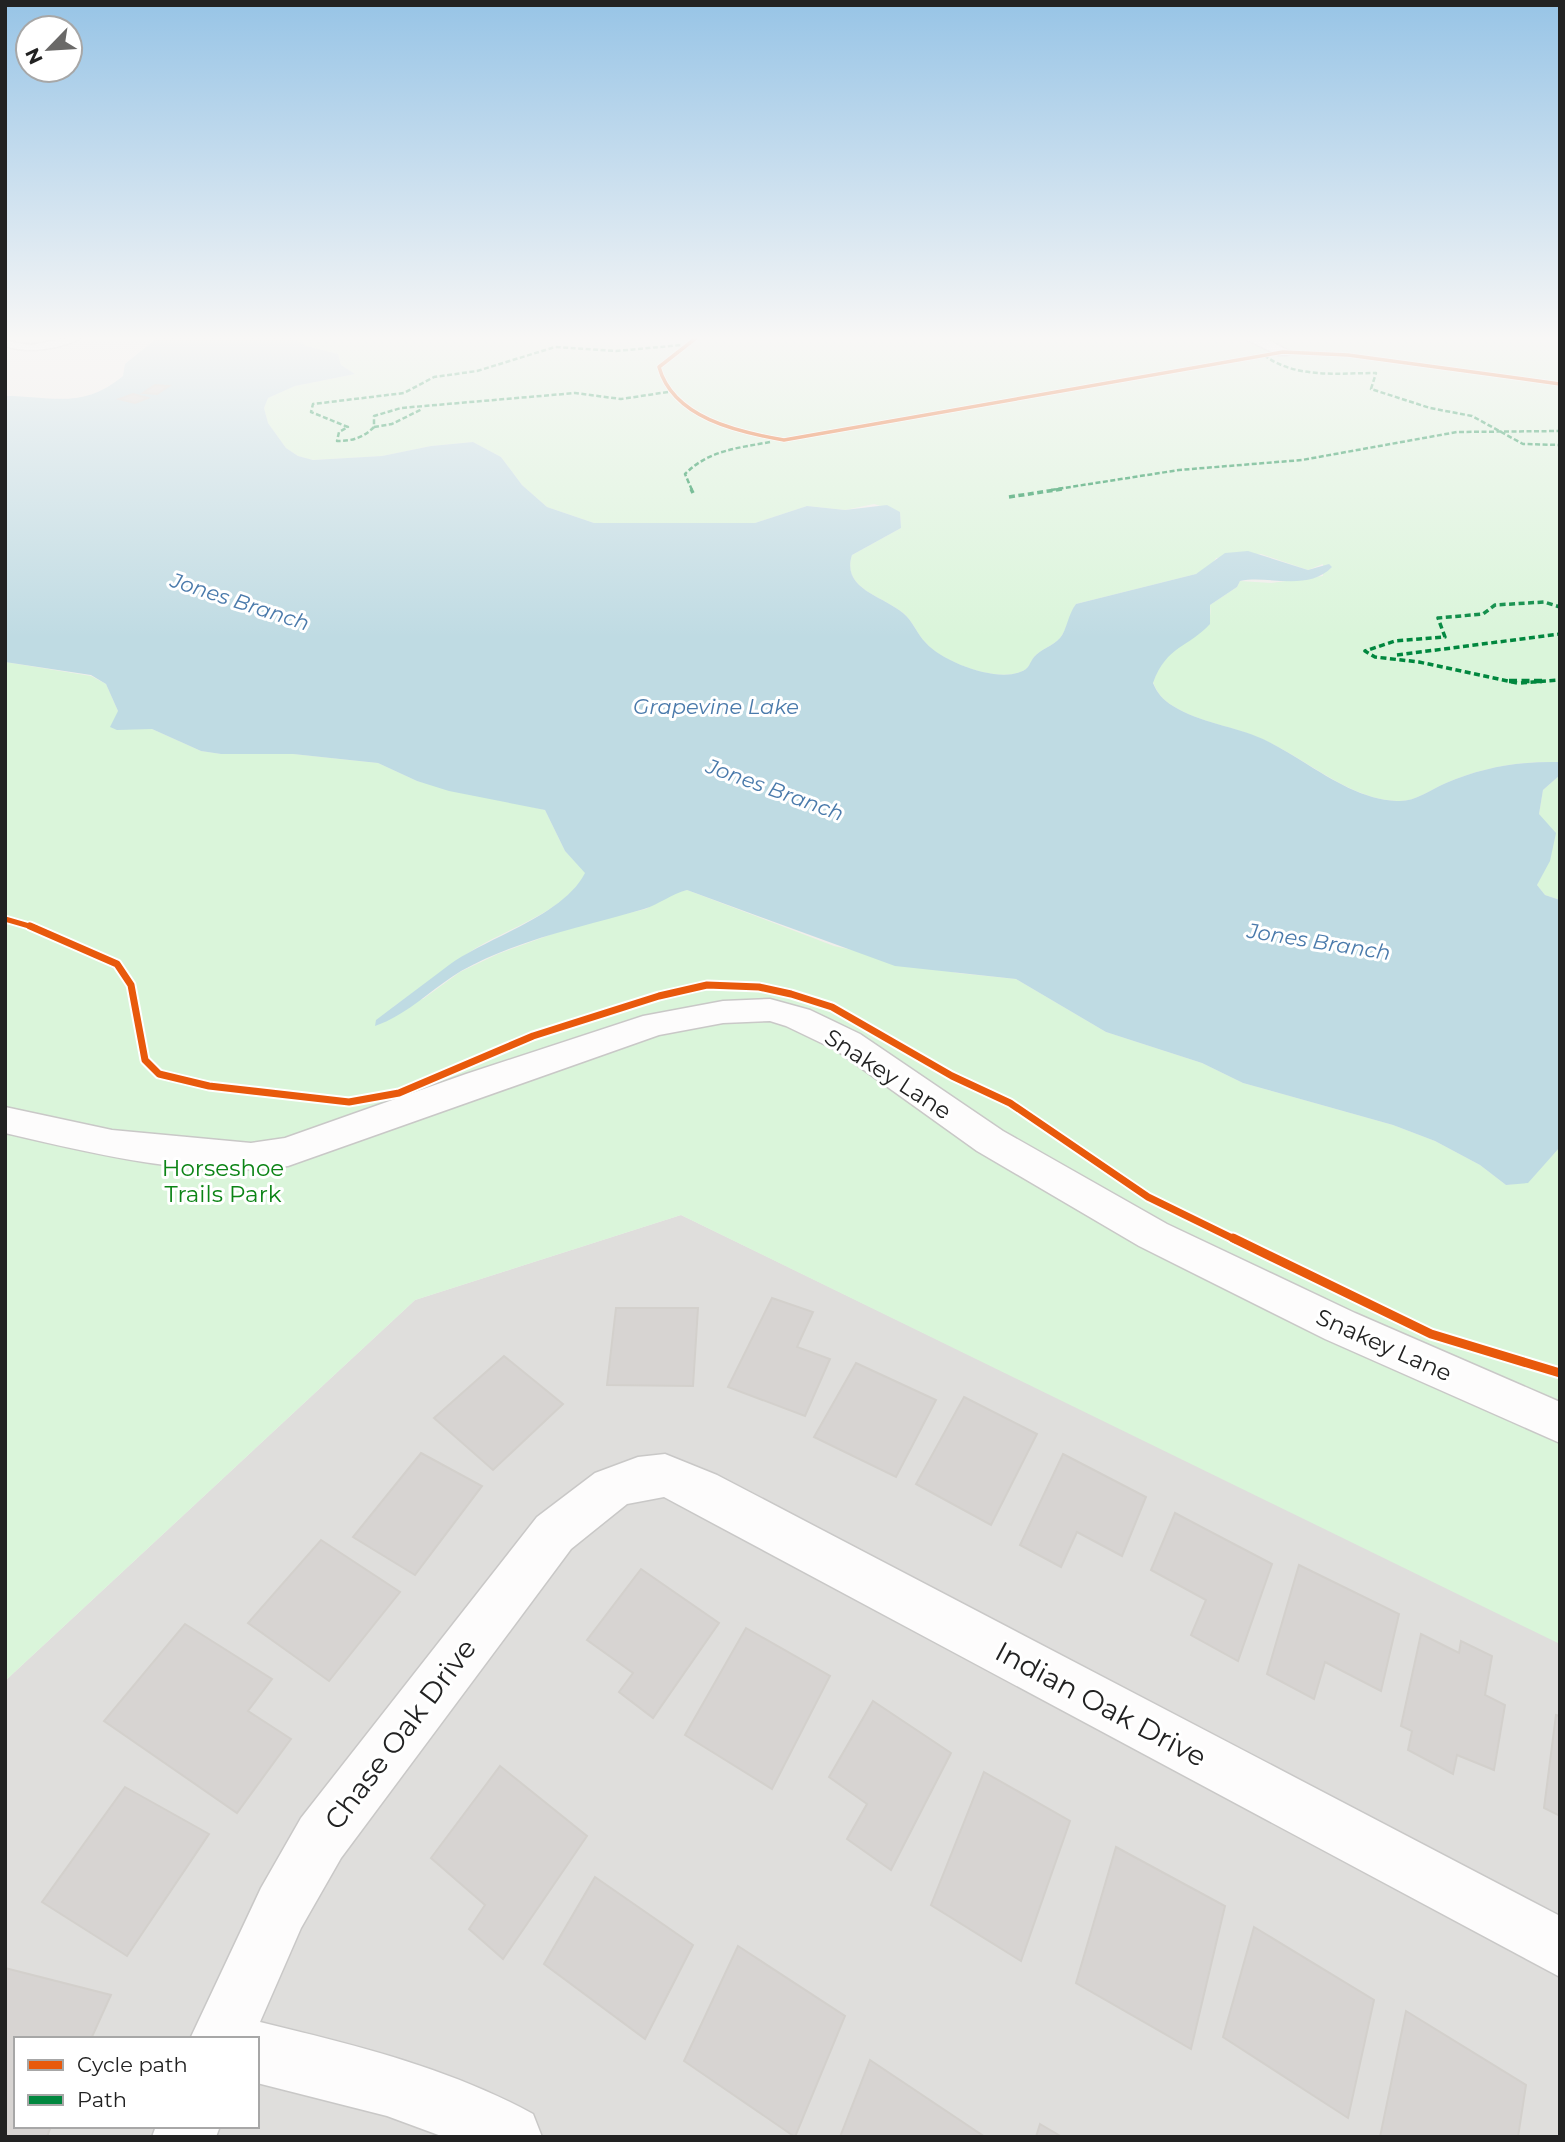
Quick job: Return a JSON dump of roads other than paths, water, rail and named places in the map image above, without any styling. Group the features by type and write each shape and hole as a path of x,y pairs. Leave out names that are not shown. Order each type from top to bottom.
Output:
{"street":[{"name":"Snakey Lane","path":"5,1120 113,1144 251,1157 288,1152 478,1083 655,1024 723,1012 771,1010 798,1018 848,1042 990,1141 1153,1235 1340,1326 1560,1423"},
{"name":"Indian Oak Drive","path":"638,1478 665,1475 701,1490 1560,1948"},
{"name":"Chase Oak Drive","path":"221,2037 281,1908 321,1838 554,1534 611,1488 638,1478"},
{"path":"259,2053 409,2092 487,2123 510,2137"}],"water":[{"name":"Grapevine Lake","path":"5,438 279,438 286,448 298,456 313,460 382,456 431,446 473,442 501,457 522,485 547,507 594,523 755,523 807,506 845,510 887,505 900,512 901,528 852,555 850,567 858,584 903,613 923,639 944,657 970,668 998,674 1010,674 1026,669 1037,654 1060,638 1076,604 1196,574 1225,553 1248,551 1308,570 1329,564 1332,567 1312,579 1240,581 1237,587 1210,605 1210,624 1171,654 1153,683 1163,699 1183,712 1263,739 1344,786 1379,799 1410,800 1460,777 1502,766 1560,762 1560,775 1543,790 1539,814 1556,833 1550,861 1537,885 1545,895 1560,900 1560,1147 1528,1183 1506,1185 1480,1165 1435,1141 1393,1125 1243,1083 1202,1063 1106,1032 1016,979 895,966 687,890 644,909 505,950 461,971 399,1015 375,1026 376,1020 449,965 543,914 574,888 585,873 565,851 545,810 449,791 417,781 378,763 293,754 221,754 201,751 152,729 117,730 110,727 118,711 106,684 91,675 5,662"}],"water label":[{"name":"Jones Branch","path":"240,602"},
{"name":"Jones Branch","path":"775,790"},
{"name":"Jones Branch","path":"1319,942"}],"park label":[{"name":"Horseshoe Trails Park","path":"223,1181"}]}
